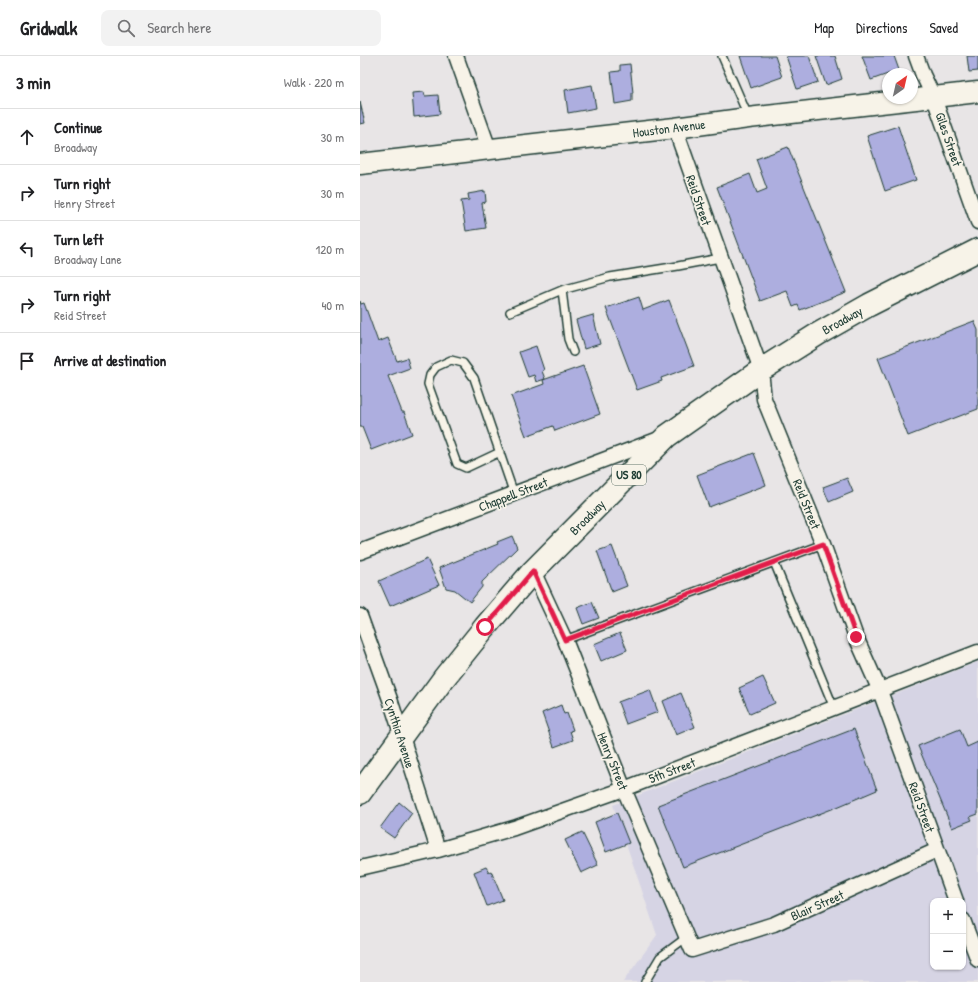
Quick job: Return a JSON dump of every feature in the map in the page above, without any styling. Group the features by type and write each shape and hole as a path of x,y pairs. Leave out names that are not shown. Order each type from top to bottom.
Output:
{"main road":[{"name":"Broadway","path":"360,793 444,678 533,571 667,436 761,370 818,334 869,305 978,250"}],"street":[{"path":"456,56 488,149"},
{"name":"Giles Street","path":"916,56 934,98 978,222"},
{"name":"Houston Avenue","path":"360,164 978,92"},
{"name":"Reid Street","path":"675,128 761,370 764,399 823,544 856,637 880,691 955,898"},
{"name":"Chappell Street","path":"360,552 667,436"},
{"name":"Henry Street","path":"533,571 565,640 624,789 692,950"},
{"name":"Cynthia Avenue","path":"360,616 391,702 438,850"},
{"name":"5th Street","path":"360,868 438,850 514,828 624,789 978,652"},
{"name":"Blair Street","path":"692,950 774,924 937,850"},
{"path":"966,928 978,960"}],"lane":[{"path":"722,56 748,118"},
{"path":"510,312 562,290 610,277 720,258"},
{"path":"562,290 568,339 573,352"},
{"path":"500,452 466,468 457,464 428,384 430,375 436,367 451,360 463,363 474,378 500,452 514,494"},
{"path":"565,640 823,544"},
{"path":"774,562 834,708"},
{"path":"644,982 660,957 687,937"}],"shaded area":[{"path":"978,662 978,982 623,982 657,935 613,805"}],"building":[{"path":"740,56 775,56 782,77 751,88"},
{"path":"786,56 809,56 818,82 797,89"},
{"path":"816,56 835,56 842,79 826,85"},
{"path":"862,56 894,56 898,68 882,68 882,76 871,80"},
{"path":"967,56 978,56 978,71 969,72"},
{"path":"630,64 633,93 632,101 615,104 611,72 620,71 620,65"},
{"path":"592,85 596,108 568,113 565,90"},
{"path":"424,92 425,96 438,95 440,114 414,117 412,93"},
{"path":"360,102 365,123 360,124"},
{"path":"898,126 916,180 885,191 867,136"},
{"path":"788,147 846,292 800,310 798,305 793,307 787,291 760,301 717,187 750,174 757,193 767,189 756,159"},
{"path":"485,191 486,202 482,203 486,228 466,231 461,201 469,200 468,194"},
{"path":"639,297 643,310 669,300 694,366 661,378 662,381 637,390 606,308"},
{"path":"360,301 361,304 364,303 378,342 388,338 397,361 407,358 410,368 388,376 412,434 371,450 362,427 360,427"},
{"path":"593,315 600,344 584,349 576,320"},
{"path":"974,321 978,330 978,409 908,436 878,358"},
{"path":"536,346 544,370 542,371 545,379 536,382 534,375 528,377 519,352"},
{"path":"583,366 600,414 555,431 553,426 526,436 511,396 544,384 543,380"},
{"path":"754,453 766,485 709,507 697,475"},
{"path":"847,478 853,492 829,502 823,487"},
{"path":"512,536 517,548 482,582 482,587 470,602 455,590 446,588 439,568 498,544 497,542"},
{"path":"612,546 627,586 612,592 597,551"},
{"path":"427,559 439,585 390,606 379,581"},
{"path":"592,602 599,618 583,624 577,608"},
{"path":"620,633 627,650 601,661 594,644"},
{"path":"763,677 775,703 750,714 739,688"},
{"path":"650,690 658,712 626,724 618,702"},
{"path":"681,693 695,727 676,735 663,701"},
{"path":"561,705 564,714 567,713 573,730 570,731 573,740 554,747 542,713"},
{"path":"854,729 877,790 683,867 658,805"},
{"path":"960,729 967,747 978,742 978,814 970,817 972,820 952,828 918,746"},
{"path":"399,802 412,813 394,838 380,828"},
{"path":"617,813 629,843 606,852 595,822"},
{"path":"582,832 598,865 581,873 565,840"},
{"path":"486,867 489,872 491,871 503,900 487,906 474,872"}],"route":[{"path":"485,627 533,571 565,640 823,544 856,637"}]}
